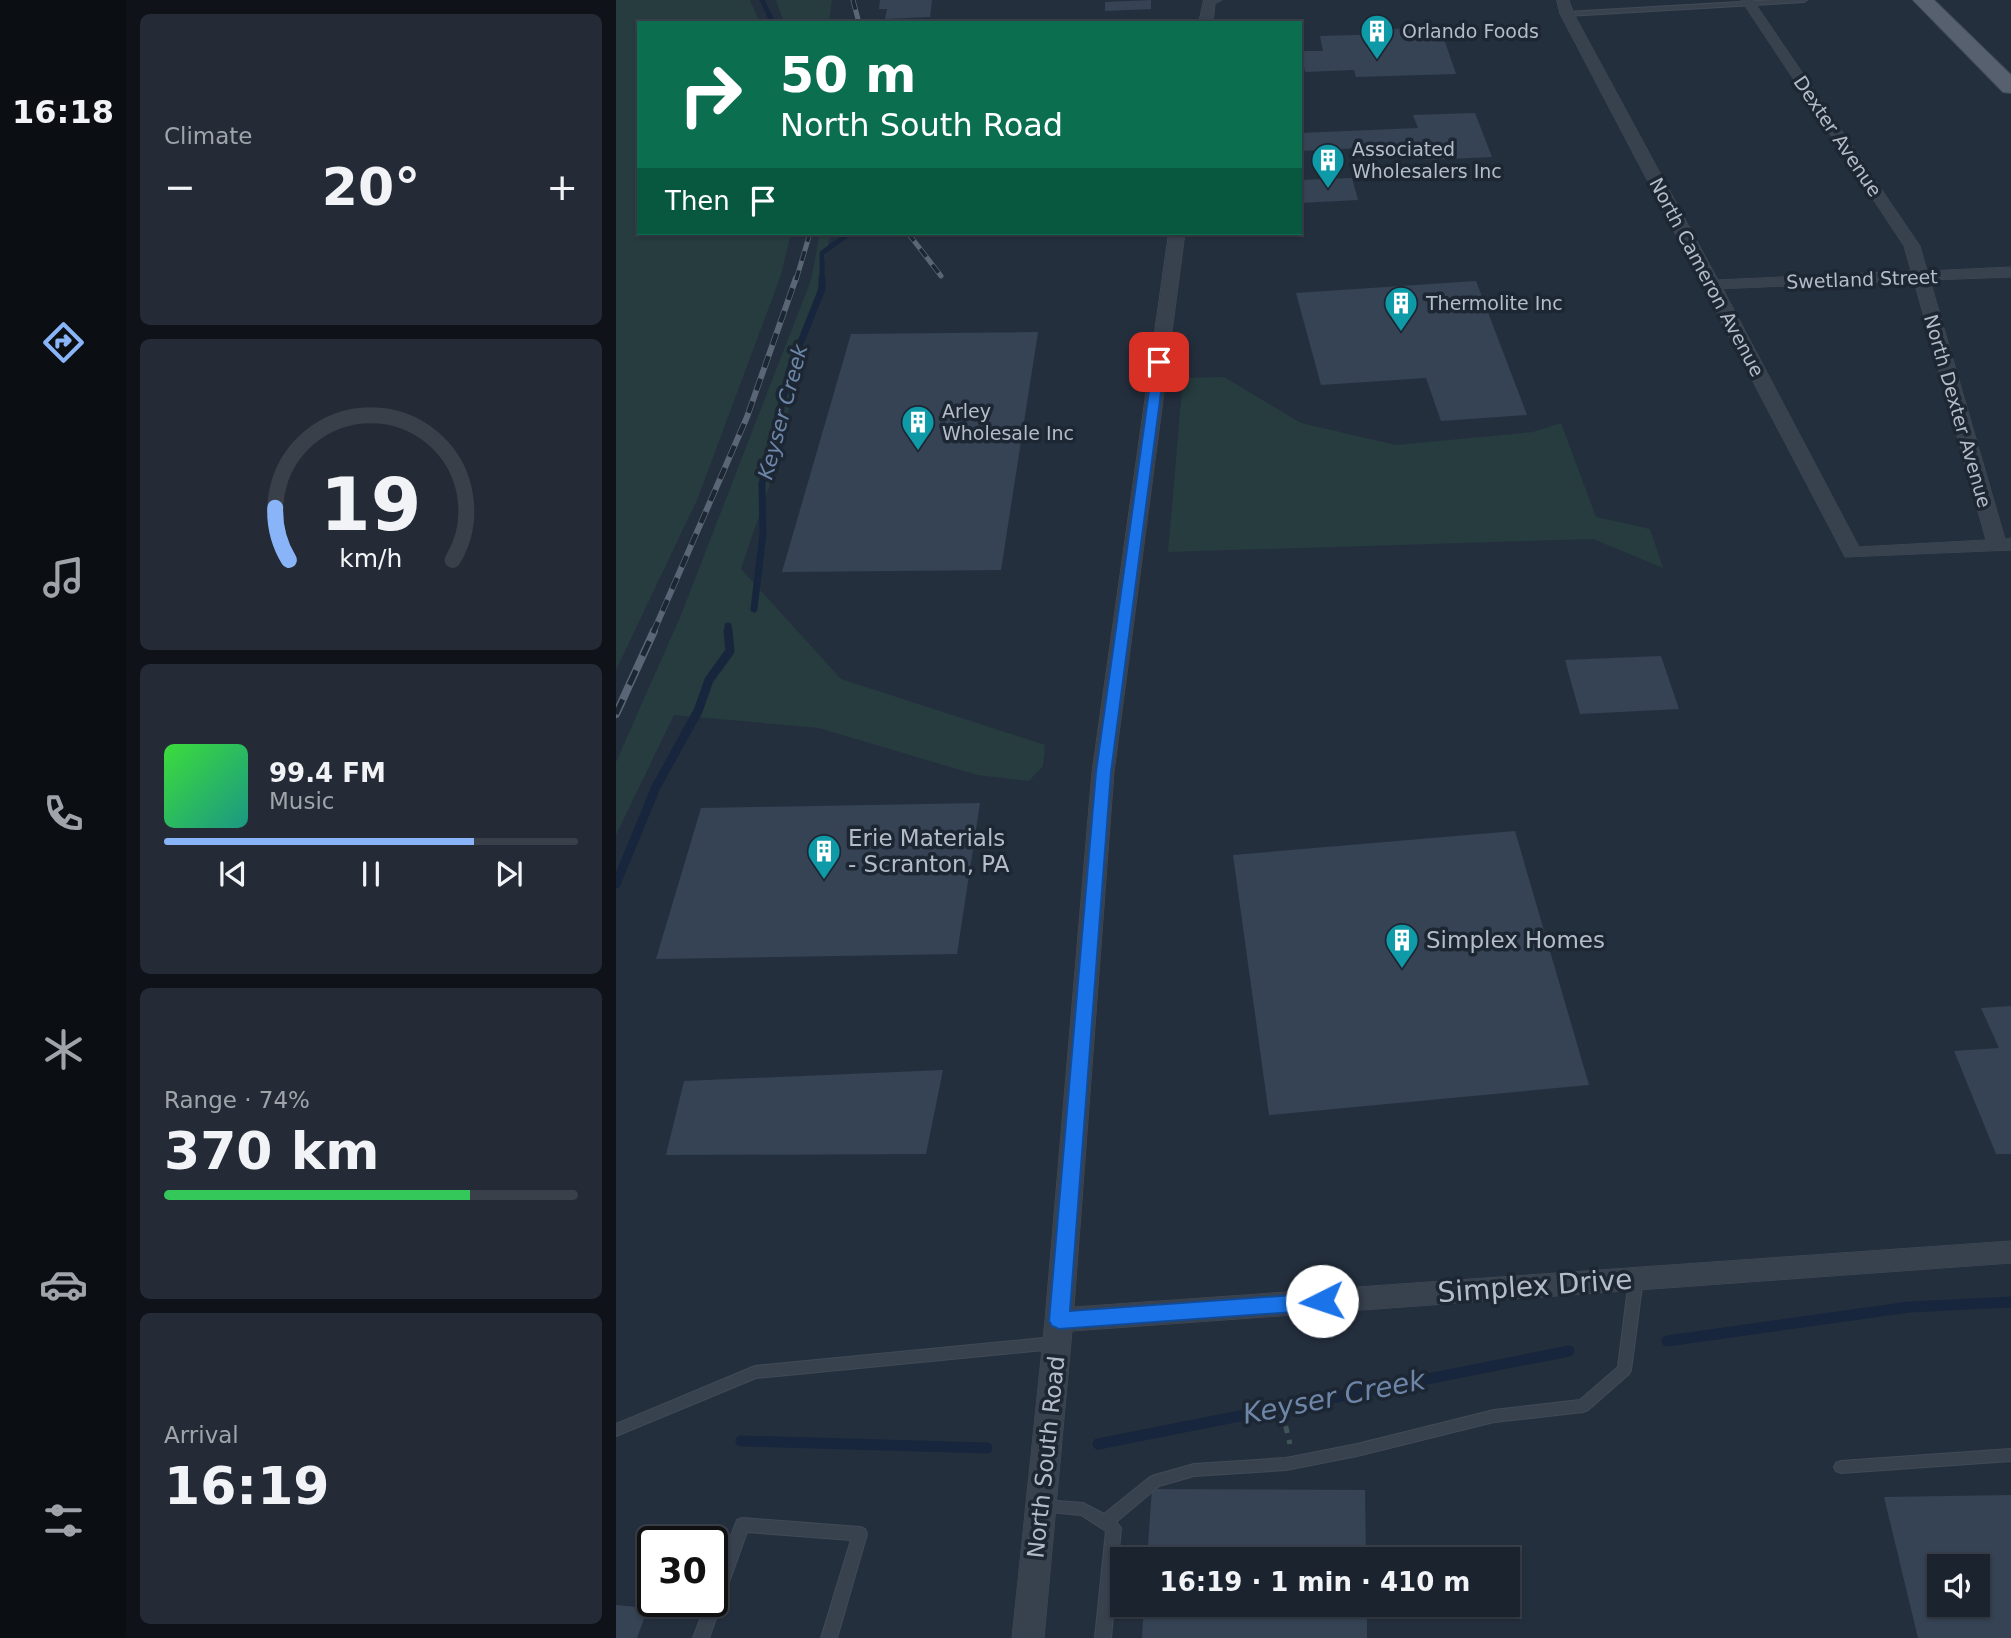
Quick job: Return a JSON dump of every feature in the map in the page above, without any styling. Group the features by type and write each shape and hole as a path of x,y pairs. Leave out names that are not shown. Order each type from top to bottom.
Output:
{"main road":[{"path":"1923,0 2011,88"}],"street":[{"path":"1207,21 1212,1"},
{"name":"Dexter Avenue","path":"1748,2 1912,246 1919,276"},
{"name":"North Cameron Avenue","path":"1565,7 1852,553 2004,545"},
{"name":"North South Road","path":"1028,1638 1058,1332 1104,772 1177,235"},
{"name":"Swetland Street","path":"1713,285 2011,272"},
{"name":"North Dexter Avenue","path":"1919,276 2004,545"},
{"name":"Simplex Drive","path":"1058,1332 1636,1279 2011,1252"}],"lane":[{"path":"1565,7 1804,0"},
{"path":"1105,1522 1155,1481 1194,1470 1286,1464 1357,1450 1494,1416 1583,1406 1624,1370 1636,1279"},
{"path":"616,1430 755,1372 1058,1332"},
{"path":"1841,1466 2011,1455"},
{"path":"1041,1506 1083,1509 1114,1528 1103,1638"},
{"path":"701,1638 742,1525 860,1534 829,1638"}],"path":[{"path":"1279,1399 1287,1435"}],"green space":[{"path":"616,0 750,0 759,21 637,21 637,235 791,235 781,275 697,500 616,670"},
{"path":"776,0 832,0 829,21 783,21"},
{"path":"820,235 831,235 773,475 741,569 841,679 1045,745 1043,766 1029,781 977,775 819,728 674,715 616,835 616,762 681,615 811,280"},
{"path":"1224,377 1301,423 1396,445 1533,432 1561,423 1596,517 1650,529 1663,568 1593,539 1168,552 1183,378"}],"building":[{"path":"880,0 932,0 930,17 885,19 887,9 879,9"},
{"path":"1151,0 1151,9 1105,11 1105,2"},
{"name":"Orlando Foods","path":"1440,27 1456,74 1356,77 1354,70 1305,72 1302,51 1323,51 1320,36 1394,34 1393,29"},
{"path":"1475,113 1492,157 1426,160 1421,145 1302,151 1302,133 1418,128 1413,115"},
{"name":"Associated Wholesalers Inc","path":"1352,178 1358,200 1302,203 1302,180"},
{"name":"Thermolite Inc","path":"1476,281 1527,415 1441,421 1426,378 1321,385 1296,293"},
{"name":"Arley Wholesale Inc","path":"1038,332 1001,570 782,572 851,334"},
{"path":"1661,656 1679,709 1580,714 1565,660"},
{"name":"Erie Materials - Scranton, PA","path":"980,803 957,954 656,959 701,808"},
{"name":"Simplex Homes","path":"1515,831 1589,1085 1269,1115 1233,855"},
{"path":"2011,1006 2011,1154 1996,1154 1954,1051 1999,1048 1981,1008"},
{"path":"943,1070 926,1154 666,1155 684,1081"},
{"path":"1152,1489 1365,1490 1366,1547 1148,1547"},
{"path":"2011,1495 2011,1638 1918,1638 1884,1497"},
{"path":"616,1605 637,1607 637,1617 645,1617 637,1638 616,1638"},
{"path":"1143,1617 1367,1617 1367,1638 1142,1638"}],"waterway":[{"name":"Keyser Creek","path":"762,0 772,21"},
{"name":"Keyser Creek","path":"754,609 763,533 762,484 790,369 822,289 822,253 847,235"},
{"name":"Keyser Creek","path":"728,626 729,633"},
{"name":"Keyser Creek","path":"616,884 656,787 698,711 709,680 730,651 728,631"},
{"name":"Keyser Creek","path":"1667,1341 1909,1307 2011,1302"},
{"name":"Keyser Creek","path":"1098,1444 1569,1351"},
{"name":"Keyser Creek","path":"741,1441 987,1448"}],"railway":[{"path":"853,0 858,21"},
{"path":"796,280 809,235"},
{"path":"910,235 941,276"},
{"path":"653,633 747,417 796,278"},
{"path":"616,714 654,631"}],"place":[{"name":"Orlando Foods","path":"1377,61"},
{"name":"Associated Wholesalers Inc","path":"1328,190"},
{"name":"Thermolite Inc","path":"1401,333"},
{"name":"Arley Wholesale Inc","path":"918,452"},
{"name":"Erie Materials - Scranton, PA","path":"824,881"},
{"name":"Simplex Homes","path":"1402,970"}],"route":[{"path":"1159,362 1104,772 1059,1321 1322,1301"}]}
